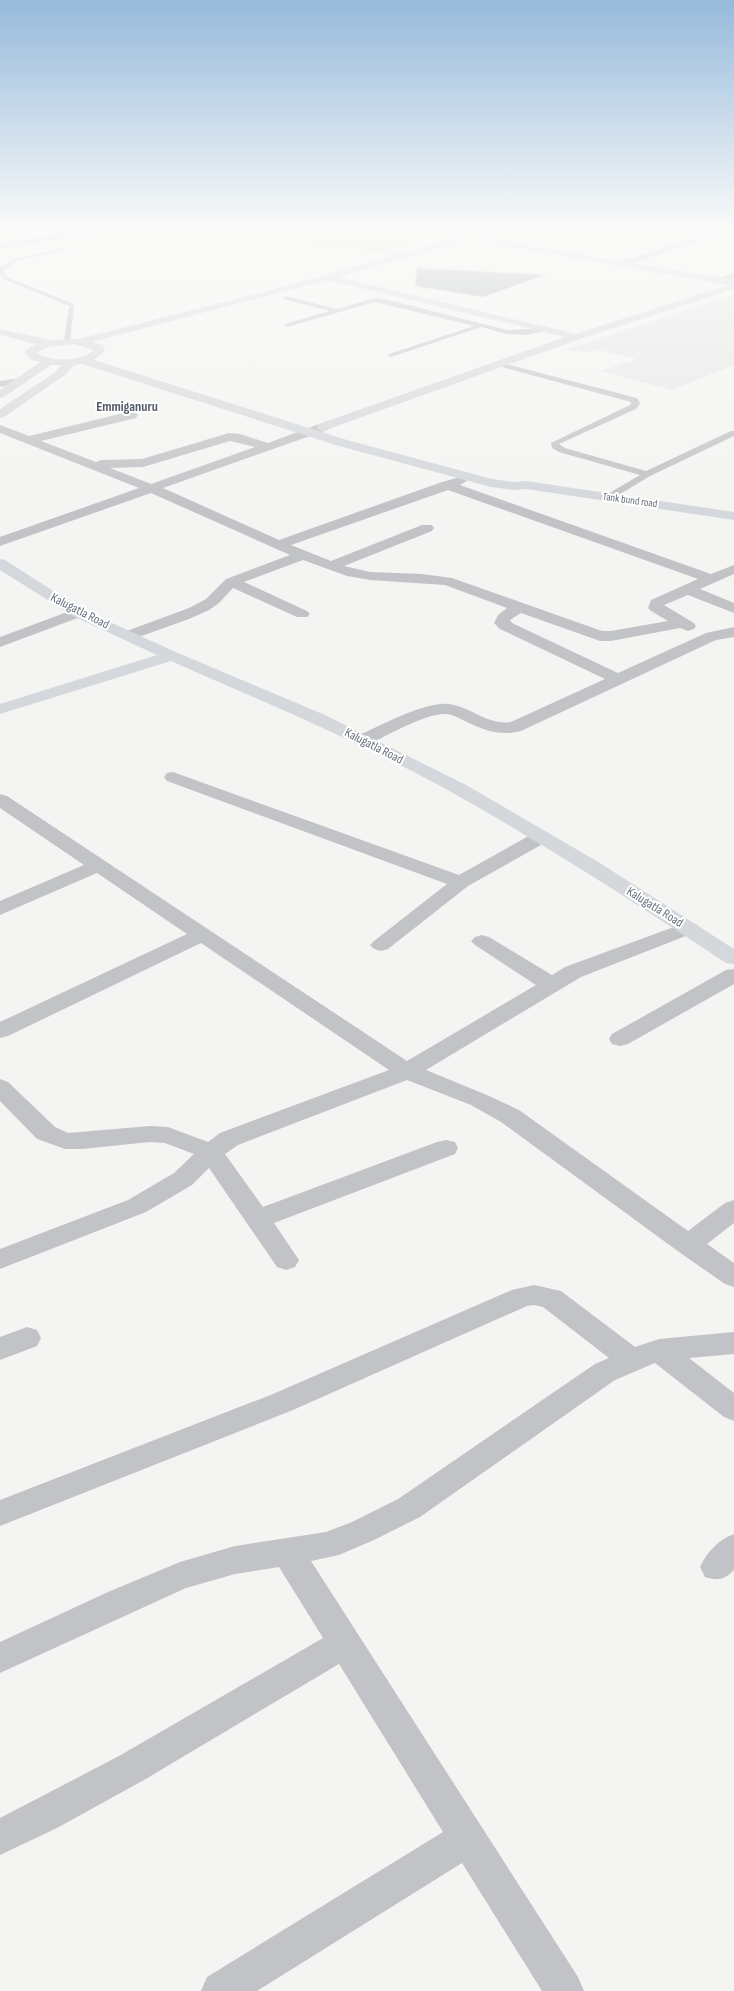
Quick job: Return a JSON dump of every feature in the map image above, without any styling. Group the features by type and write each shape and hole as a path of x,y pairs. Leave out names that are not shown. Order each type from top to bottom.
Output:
{"street":[{"path":"156,322 80,342 68,341 51,343 35,348 30,354 40,360 77,360 309,432 471,478 502,485 526,485"},
{"path":"0,414 77,360 98,351 201,322"},
{"path":"513,322 576,337"},
{"path":"0,542 622,322"},
{"path":"0,332 26,339 51,343"},
{"path":"0,339 35,348"},
{"path":"80,342 146,372 323,427 506,476 526,485"},
{"path":"0,395 49,361"},
{"path":"0,384 20,381"},
{"path":"29,440 132,416"},
{"path":"0,429 153,489 278,545 330,566 359,575 422,578 447,582 600,636 611,636 683,623"},
{"path":"90,464 143,463 230,437 240,438 269,447"},
{"path":"278,545 447,485 471,478"},
{"path":"447,485 711,579"},
{"name":"Tank bund road","path":"526,485 734,516"},
{"path":"330,566 427,528"},
{"path":"130,635 200,608 211,602 225,586 231,582 302,554"},
{"name":"Kalugatla Road","path":"0,563 60,603 78,613 130,635 172,656 319,719 459,789 593,867 734,958"},
{"path":"712,636 683,623 656,608 656,603 734,569"},
{"path":"231,582 302,614"},
{"path":"687,589 734,608"},
{"path":"519,607 503,618 502,623 617,679"},
{"path":"0,642 78,613"},
{"path":"363,740 439,709 457,712 492,727 505,730 515,727 712,636 734,632"},
{"path":"0,709 172,656"},
{"path":"173,777 461,882"},
{"path":"3,804 99,865 407,1071 479,1100 510,1116 734,1277"},
{"path":"381,945 461,882 541,837"},
{"path":"0,909 99,865"},
{"path":"0,1259 137,1206 183,1179 211,1152 229,1139 249,1130 407,1071 552,985 595,963 689,928"},
{"path":"0,1031 203,934"},
{"path":"482,941 552,985"},
{"path":"620,1039 734,975"},
{"path":"0,1087 46,1133 65,1141 82,1141 150,1134 168,1135 211,1152 286,1260"},
{"path":"257,1219 446,1148"},
{"path":"688,1245 734,1209"},
{"path":"0,1512 283,1402 522,1297 534,1295 551,1298 631,1360"},
{"path":"0,1349 27,1338"},
{"path":"0,1658 119,1602 180,1576 236,1560 288,1553 328,1545 363,1531 409,1508 605,1372 631,1360 659,1350 734,1343"},
{"path":"659,1350 734,1409"},
{"path":"288,1553 564,1991"},
{"path":"0,1837 63,1807 129,1771 345,1643"},
{"path":"221,1991 468,1838"}],"lane":[{"path":"68,341 70,322"},
{"path":"287,325 298,322"},
{"path":"466,322 515,333 547,330"},
{"path":"392,355 482,326"},
{"path":"501,364 634,400 636,403 633,407 559,440 555,443 555,446 562,450 647,474"},
{"path":"609,497 647,474 734,433"}],"shaded area":[{"path":"650,322 734,322 734,365 672,390 601,371 637,359 595,349 587,352 565,350"}],"district":[{"name":"Emmiganuru","path":"127,406"}]}
